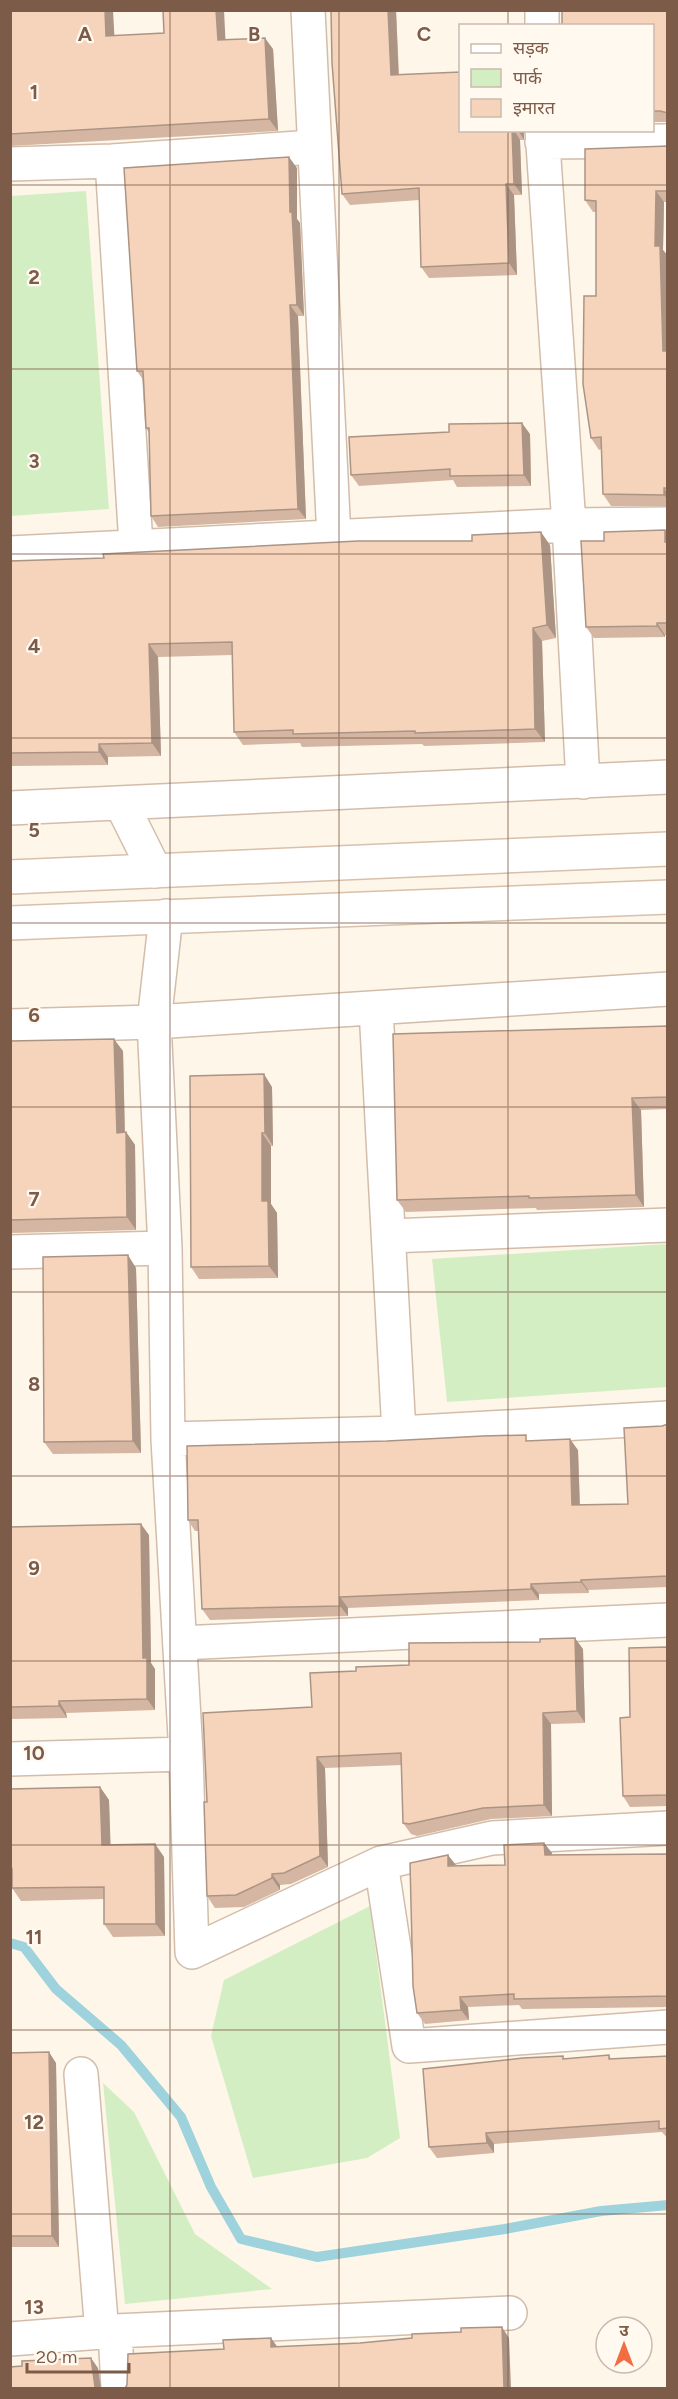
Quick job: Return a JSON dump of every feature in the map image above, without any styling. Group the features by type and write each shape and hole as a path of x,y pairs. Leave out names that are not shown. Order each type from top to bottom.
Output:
{"street":[{"path":"308,10 334,538"},
{"path":"583,782 569,525 542,136 668,141"},
{"path":"10,164 112,161 313,147"},
{"path":"112,161 136,545"},
{"path":"10,553 569,525 668,524"},
{"path":"10,808 122,805 668,777"},
{"path":"122,805 155,871 166,916 154,1022 165,1248 168,1439 186,1754 192,1952 381,1863 492,1838 668,1828"},
{"path":"10,877 668,849"},
{"path":"10,923 668,897"},
{"path":"10,1026 154,1022 668,988"},
{"path":"376,1009 399,1433"},
{"path":"390,1236 668,1225"},
{"path":"10,1252 165,1248"},
{"path":"168,1439 399,1433 668,1418"},
{"path":"180,1643 668,1620"},
{"path":"10,1759 186,1754"},
{"path":"381,1863 409,2046 668,2027"},
{"path":"81,2074 109,2332 118,2388"},
{"path":"10,2339 109,2332 510,2313"}],"green space":[{"path":"86,191 109,509 11,516 11,196"},
{"path":"667,1244 667,1387 447,1402 432,1259"},
{"path":"370,1906 400,2138 367,2158 253,2178 211,2036 224,1980"},
{"path":"103,2083 134,2112 195,2234 272,2289 125,2304"}],"building":[{"path":"10,10 105,10 106,36 164,33 163,10 216,10 218,40 265,38 269,119 10,134"},
{"path":"331,10 388,10 391,75 459,72 459,132 512,132 514,184 506,184 509,263 421,267 419,188 342,194 332,63"},
{"path":"562,10 668,10 668,113 654,111 654,24 562,24"},
{"path":"668,146 668,191 656,191 655,246 660,246 663,351 668,351 668,488 664,488 664,495 603,494 601,437 591,438 583,384 584,296 596,296 596,201 585,200 585,149"},
{"path":"289,157 290,212 292,212 297,305 290,305 298,509 151,516 149,428 146,428 143,371 137,371 124,168"},
{"path":"522,423 524,475 450,476 450,469 351,475 349,437 449,432 449,424"},
{"path":"665,530 665,542 668,542 668,623 657,623 657,626 586,627 581,541 604,541 604,532"},
{"path":"541,532 547,625 533,628 535,729 415,733 415,731 293,734 293,730 234,732 232,642 149,644 152,743 99,744 99,752 10,753 10,561 104,558 103,554 358,541 472,541 472,535"},
{"path":"668,1026 668,1097 632,1098 636,1195 397,1200 393,1034"},
{"path":"114,1039 117,1133 126,1132 127,1217 10,1220 10,1041"},
{"path":"264,1074 265,1133 262,1133 262,1201 268,1201 269,1266 191,1267 190,1076"},
{"path":"128,1255 133,1441 44,1442 43,1257"},
{"path":"668,1424 668,1576 531,1584 531,1589 340,1597 340,1606 202,1609 198,1520 188,1520 187,1446 526,1435 526,1441 570,1439 572,1505 628,1504 624,1428"},
{"path":"141,1524 143,1658 147,1658 147,1699 59,1701 59,1706 10,1707 10,1527"},
{"path":"575,1638 577,1711 543,1713 544,1805 483,1808 409,1824 403,1823 401,1753 317,1757 320,1856 284,1873 272,1874 272,1878 236,1895 207,1896 204,1802 207,1802 203,1713 312,1707 310,1673 356,1671 356,1667 409,1665 409,1643 540,1642 540,1639"},
{"path":"668,1647 668,1795 623,1796 620,1718 630,1717 629,1648"},
{"path":"100,1787 102,1845 155,1844 156,1924 104,1924 104,1887 12,1888 10,1789"},
{"path":"544,1843 545,1855 668,1854 668,1996 514,1999 514,1994 460,1997 461,2010 417,2013 413,1986 410,1863 448,1855 448,1866 505,1865 504,1845"},
{"path":"49,2052 52,2236 10,2236 10,2053"},
{"path":"609,2055 609,2059 668,2056 668,2128 659,2129 659,2121 486,2133 487,2143 429,2147 423,2069 523,2058 563,2056 563,2059"},
{"path":"502,2327 504,2388 125,2388 128,2354 224,2349 223,2340 271,2338 271,2347 360,2343 412,2338 412,2334 461,2332 461,2328"},
{"path":"91,2358 96,2388 10,2388 10,2367 22,2366 22,2361"}],"waterway":[{"path":"10,1943 24,1947 56,1989 121,2045 181,2117 211,2187 241,2239 317,2257 505,2229 601,2211 668,2205"}]}
